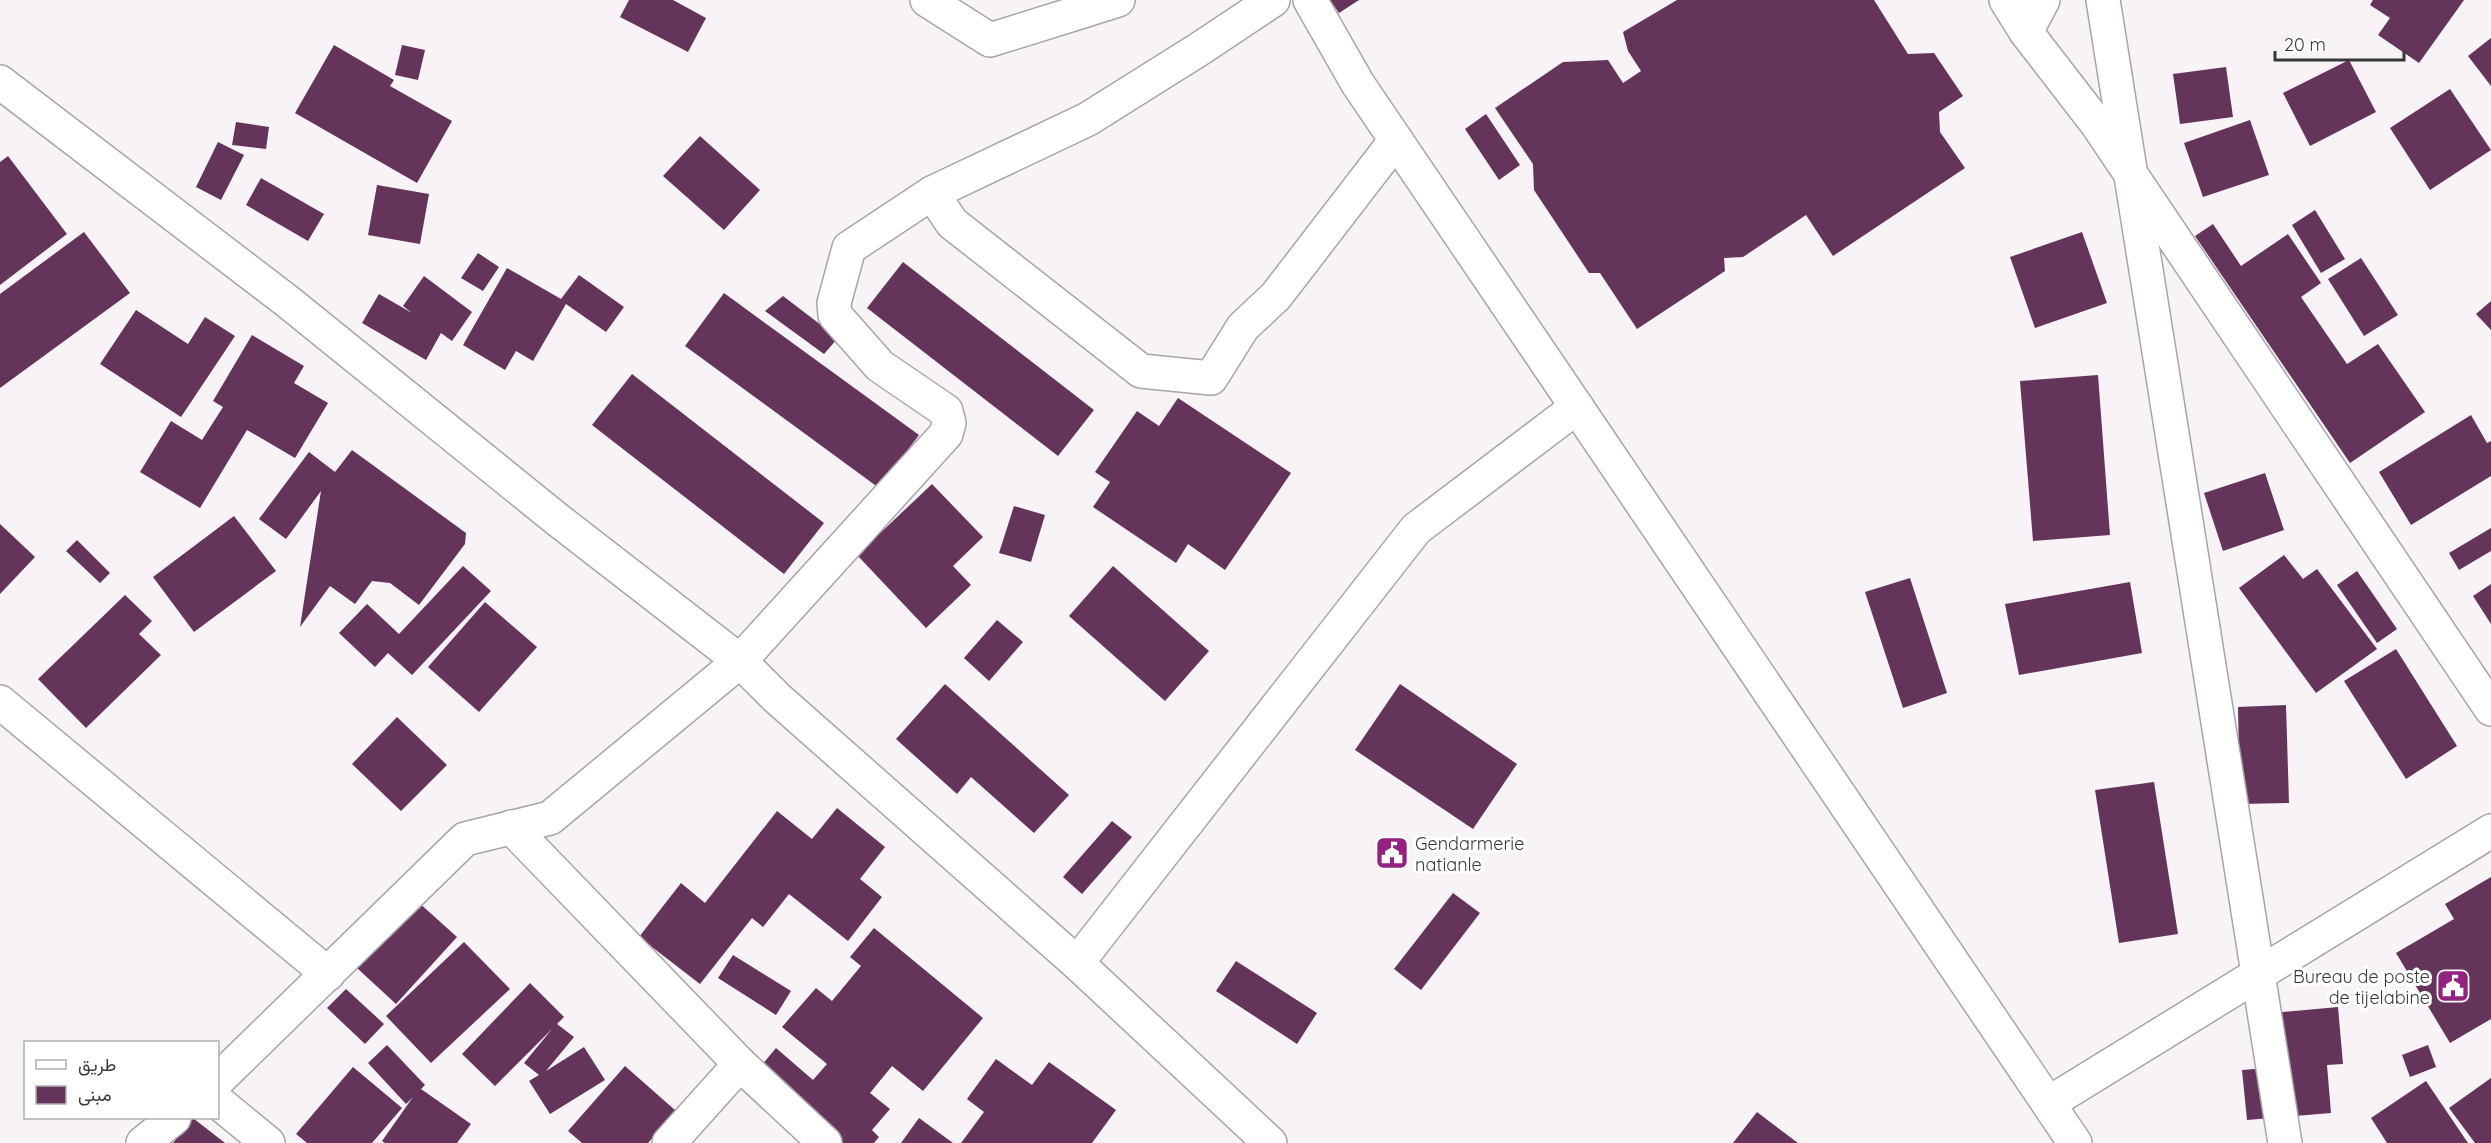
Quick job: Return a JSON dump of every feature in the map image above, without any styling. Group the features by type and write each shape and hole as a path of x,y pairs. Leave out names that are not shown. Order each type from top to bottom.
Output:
{"street":[{"path":"927,0 990,40 1118,0"},
{"path":"219,1079 465,839 550,818 740,661 946,434 949,423 946,411 880,366 835,315 834,303 849,248 932,193 1088,118 1273,0"},
{"path":"1310,0 1358,84 2075,1143"},
{"path":"2006,0 2026,32 2097,124 2491,710"},
{"path":"2026,32 2043,0"},
{"path":"2103,0 2285,1143"},
{"path":"0,82 287,301 558,520 740,661 786,705 1077,963 1270,1143"},
{"path":"932,193 952,223 1141,371 1211,378 1242,327 1276,296 1396,140"},
{"path":"1077,963 1416,529 1577,407"},
{"path":"0,702 328,974"},
{"path":"511,827 740,1064 825,1143"},
{"path":"2049,1103 2491,831"},
{"path":"669,1143 740,1064"},
{"path":"219,1103 268,1143"},
{"path":"143,1143 173,1119"}],"building":[{"path":"629,0 673,0 706,18 688,52 620,17"},
{"path":"1330,0 1359,0 1339,13"},
{"path":"1677,0 1874,0 1908,54 1934,53 1963,96 1939,112 1940,132 1965,168 1833,256 1806,215 1743,257 1724,258 1725,271 1637,329 1600,273 1589,273 1534,190 1533,164 1495,108 1563,62 1608,60 1623,83 1641,71 1628,51 1623,32"},
{"path":"2373,0 2464,0 2419,63 2378,35 2390,18 2370,5"},
{"path":"2491,38 2491,86 2468,56"},
{"path":"334,45 394,80 390,86 452,121 417,183 295,113"},
{"path":"402,45 425,50 418,80 395,75"},
{"path":"2349,60 2376,112 2310,146 2283,93"},
{"path":"2226,67 2233,117 2180,124 2173,74"},
{"path":"2450,89 2491,150 2430,190 2390,128"},
{"path":"1486,114 1520,165 1499,180 1465,129"},
{"path":"2250,120 2269,175 2203,197 2184,143"},
{"path":"236,122 269,127 266,149 232,145"},
{"path":"700,136 760,190 724,230 663,176"},
{"path":"218,142 244,155 221,200 196,187"},
{"path":"8,156 67,234 0,285 0,162"},
{"path":"261,178 324,214 308,241 246,205"},
{"path":"377,185 429,194 420,244 368,235"},
{"path":"2315,210 2345,259 2321,273 2292,225"},
{"path":"2213,224 2241,266 2288,234 2321,283 2301,297 2347,364 2378,344 2425,412 2350,463 2195,236"},
{"path":"84,232 130,293 0,388 0,294"},
{"path":"2082,232 2107,303 2035,328 2010,257"},
{"path":"478,253 499,267 483,291 461,278"},
{"path":"2361,258 2398,315 2364,336 2328,279"},
{"path":"903,262 1094,410 1058,456 867,308"},
{"path":"507,268 561,299 579,275 624,307 606,332 566,304 533,361 516,351 505,370 463,345"},
{"path":"424,276 472,312 452,341 441,333 426,360 362,323 379,294 412,313 403,306"},
{"path":"724,293 919,435 879,488 685,346"},
{"path":"783,296 838,338 824,354 765,311"},
{"path":"2491,301 2491,330 2476,314"},
{"path":"136,310 188,344 205,317 235,336 181,417 100,364"},
{"path":"252,335 304,366 294,383 328,403 295,458 247,430 200,508 140,472 171,421 202,440 223,407 213,401"},
{"path":"632,374 824,523 784,574 592,425"},
{"path":"2098,375 2110,535 2033,541 2020,381"},
{"path":"1178,398 1291,473 1225,570 1188,544 1176,563 1093,507 1110,482 1095,472 1137,411 1159,426"},
{"path":"2471,415 2487,443 2491,441 2491,476 2411,525 2379,472"},
{"path":"352,450 466,533 465,544 419,605 390,583 372,581 355,604 330,586 300,627 321,491 286,539 259,519 309,452 335,472"},
{"path":"2265,473 2284,530 2223,551 2204,493"},
{"path":"932,484 983,537 953,566 971,585 926,628 857,555"},
{"path":"1014,506 1045,515 1031,562 999,553"},
{"path":"234,516 276,571 194,632 153,577"},
{"path":"0,524 35,557 0,594"},
{"path":"2491,528 2491,551 2459,570 2449,553"},
{"path":"77,540 110,573 100,583 66,551"},
{"path":"2284,555 2303,579 2317,569 2377,649 2316,693 2239,588"},
{"path":"463,566 491,591 412,675 388,653 375,667 339,633 367,604 399,634"},
{"path":"1113,566 1209,651 1165,701 1069,616"},
{"path":"2357,571 2397,629 2377,643 2337,585"},
{"path":"1910,578 1947,693 1903,708 1865,592"},
{"path":"2130,582 2142,653 2019,675 2005,604"},
{"path":"2491,584 2491,624 2473,596"},
{"path":"125,595 152,621 139,634 161,655 86,728 38,679"},
{"path":"485,602 537,647 479,712 428,667"},
{"path":"997,620 1023,642 989,681 964,658"},
{"path":"2396,649 2457,746 2406,779 2344,681"},
{"path":"945,684 1069,795 1034,833 971,777 957,794 896,739"},
{"path":"1400,684 1517,764 1473,829 1355,750"},
{"path":"2286,705 2289,803 2240,804 2238,707"},
{"path":"397,717 447,765 401,811 352,764"},
{"path":"2154,782 2178,934 2119,943 2095,790"},
{"path":"837,808 885,847 860,879 882,897 848,941 789,894 763,927 752,918 700,984 639,937 681,883 705,903 777,811 812,839"},
{"path":"1112,821 1132,837 1082,894 1063,877"},
{"name":"Bureau de poste de tijelabine","path":"2491,877 2491,1019 2450,1043 2396,953 2454,919 2445,904"},
{"path":"1453,893 1480,913 1421,990 1394,969"},
{"path":"417,901 457,937 396,1004 357,968"},
{"path":"874,928 983,1018 923,1091 892,1066 870,1093 890,1109 872,1130 879,1137 874,1143 830,1143 760,1067 776,1048 813,1080 827,1064 782,1027 816,988 832,1001 861,966 850,957"},
{"path":"464,942 510,989 431,1063 386,1016"},
{"path":"733,955 791,991 776,1015 718,978"},
{"path":"1236,961 1317,1013 1297,1044 1216,991"},
{"path":"530,983 564,1017 557,1024 574,1037 546,1071 584,1047 605,1080 550,1114 529,1081 539,1075 524,1063 552,1029 495,1086 462,1054"},
{"path":"346,989 384,1024 365,1044 327,1008"},
{"path":"2338,1007 2343,1064 2327,1065 2331,1113 2247,1120 2242,1070 2266,1068 2261,1014"},
{"path":"387,1045 425,1085 421,1089 471,1124 457,1143 385,1143 382,1141 413,1097 406,1104 368,1063"},
{"path":"2428,1045 2436,1067 2410,1077 2402,1055"},
{"path":"996,1059 1032,1085 1049,1062 1116,1110 1092,1143 961,1143 984,1112 967,1099"},
{"path":"625,1066 676,1111 648,1143 582,1143 568,1131"},
{"path":"353,1067 402,1108 372,1143 307,1143 296,1134"},
{"path":"2491,1078 2491,1143 2475,1143 2449,1108"},
{"path":"2426,1081 2468,1143 2387,1143 2371,1118"},
{"path":"1757,1112 1798,1143 1733,1143"},
{"path":"919,1118 953,1143 901,1143"},
{"path":"194,1119 225,1143 173,1143"}],"place":[{"name":"Gendarmerie natianle","path":"1392,853"},
{"name":"Bureau de poste de tijelabine","path":"2453,986"}]}
